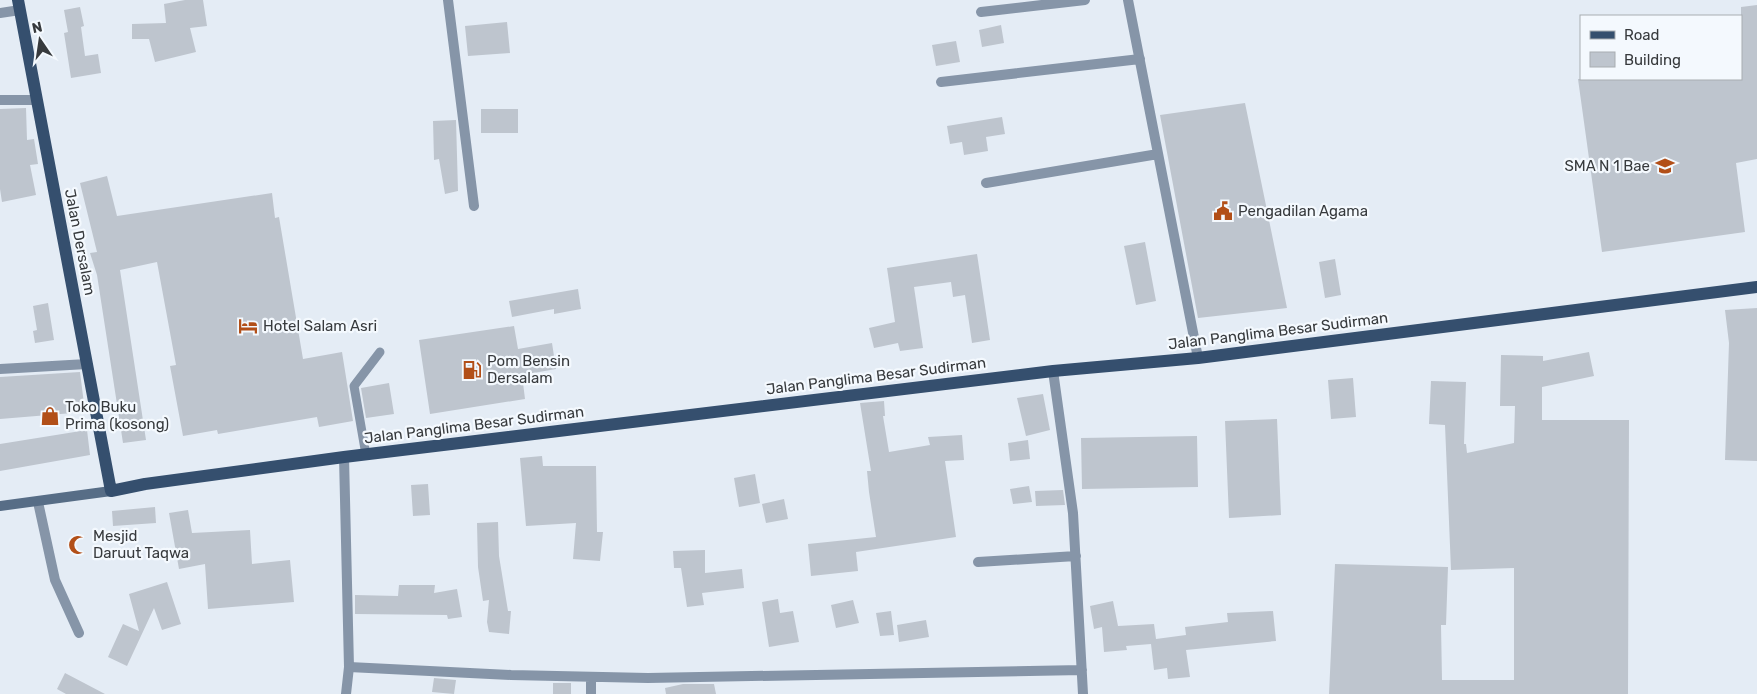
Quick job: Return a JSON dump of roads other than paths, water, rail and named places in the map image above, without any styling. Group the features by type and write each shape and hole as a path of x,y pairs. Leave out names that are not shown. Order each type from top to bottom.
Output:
{"main road":[{"name":"Jalan Dersalam","path":"19,5 111,491"},
{"name":"Jalan Panglima Besar Sudirman","path":"0,506 344,457 1053,371 1198,358 1757,287"}],"street":[{"path":"448,0 474,206"},
{"path":"981,12 1085,0"},
{"path":"1128,0 1198,358"},
{"path":"0,13 19,5"},
{"path":"941,82 1140,59"},
{"path":"0,100 37,100"},
{"path":"986,183 1158,154"},
{"path":"0,369 87,364"},
{"path":"1053,371 1073,513 1083,694"},
{"path":"344,457 349,667 346,694"},
{"path":"38,502 55,580 78,633"},
{"path":"978,562 1076,556"},
{"path":"349,667 512,675 648,678 1082,670"},
{"path":"591,677 592,694"}],"lane":[{"path":"366,455 354,386 380,352"}],"place":[{"name":"SMA N 1 Bae","path":"1665,166"},
{"name":"Pengadilan Agama","path":"1223,211"},
{"name":"Hotel Salam Asri","path":"248,326"},
{"name":"Pom Bensin Dersalam","path":"472,370"},
{"name":"Toko Buku Prima (kosong)","path":"50,416"},
{"name":"Mesjid Daruut Taqwa","path":"78,545"}]}
